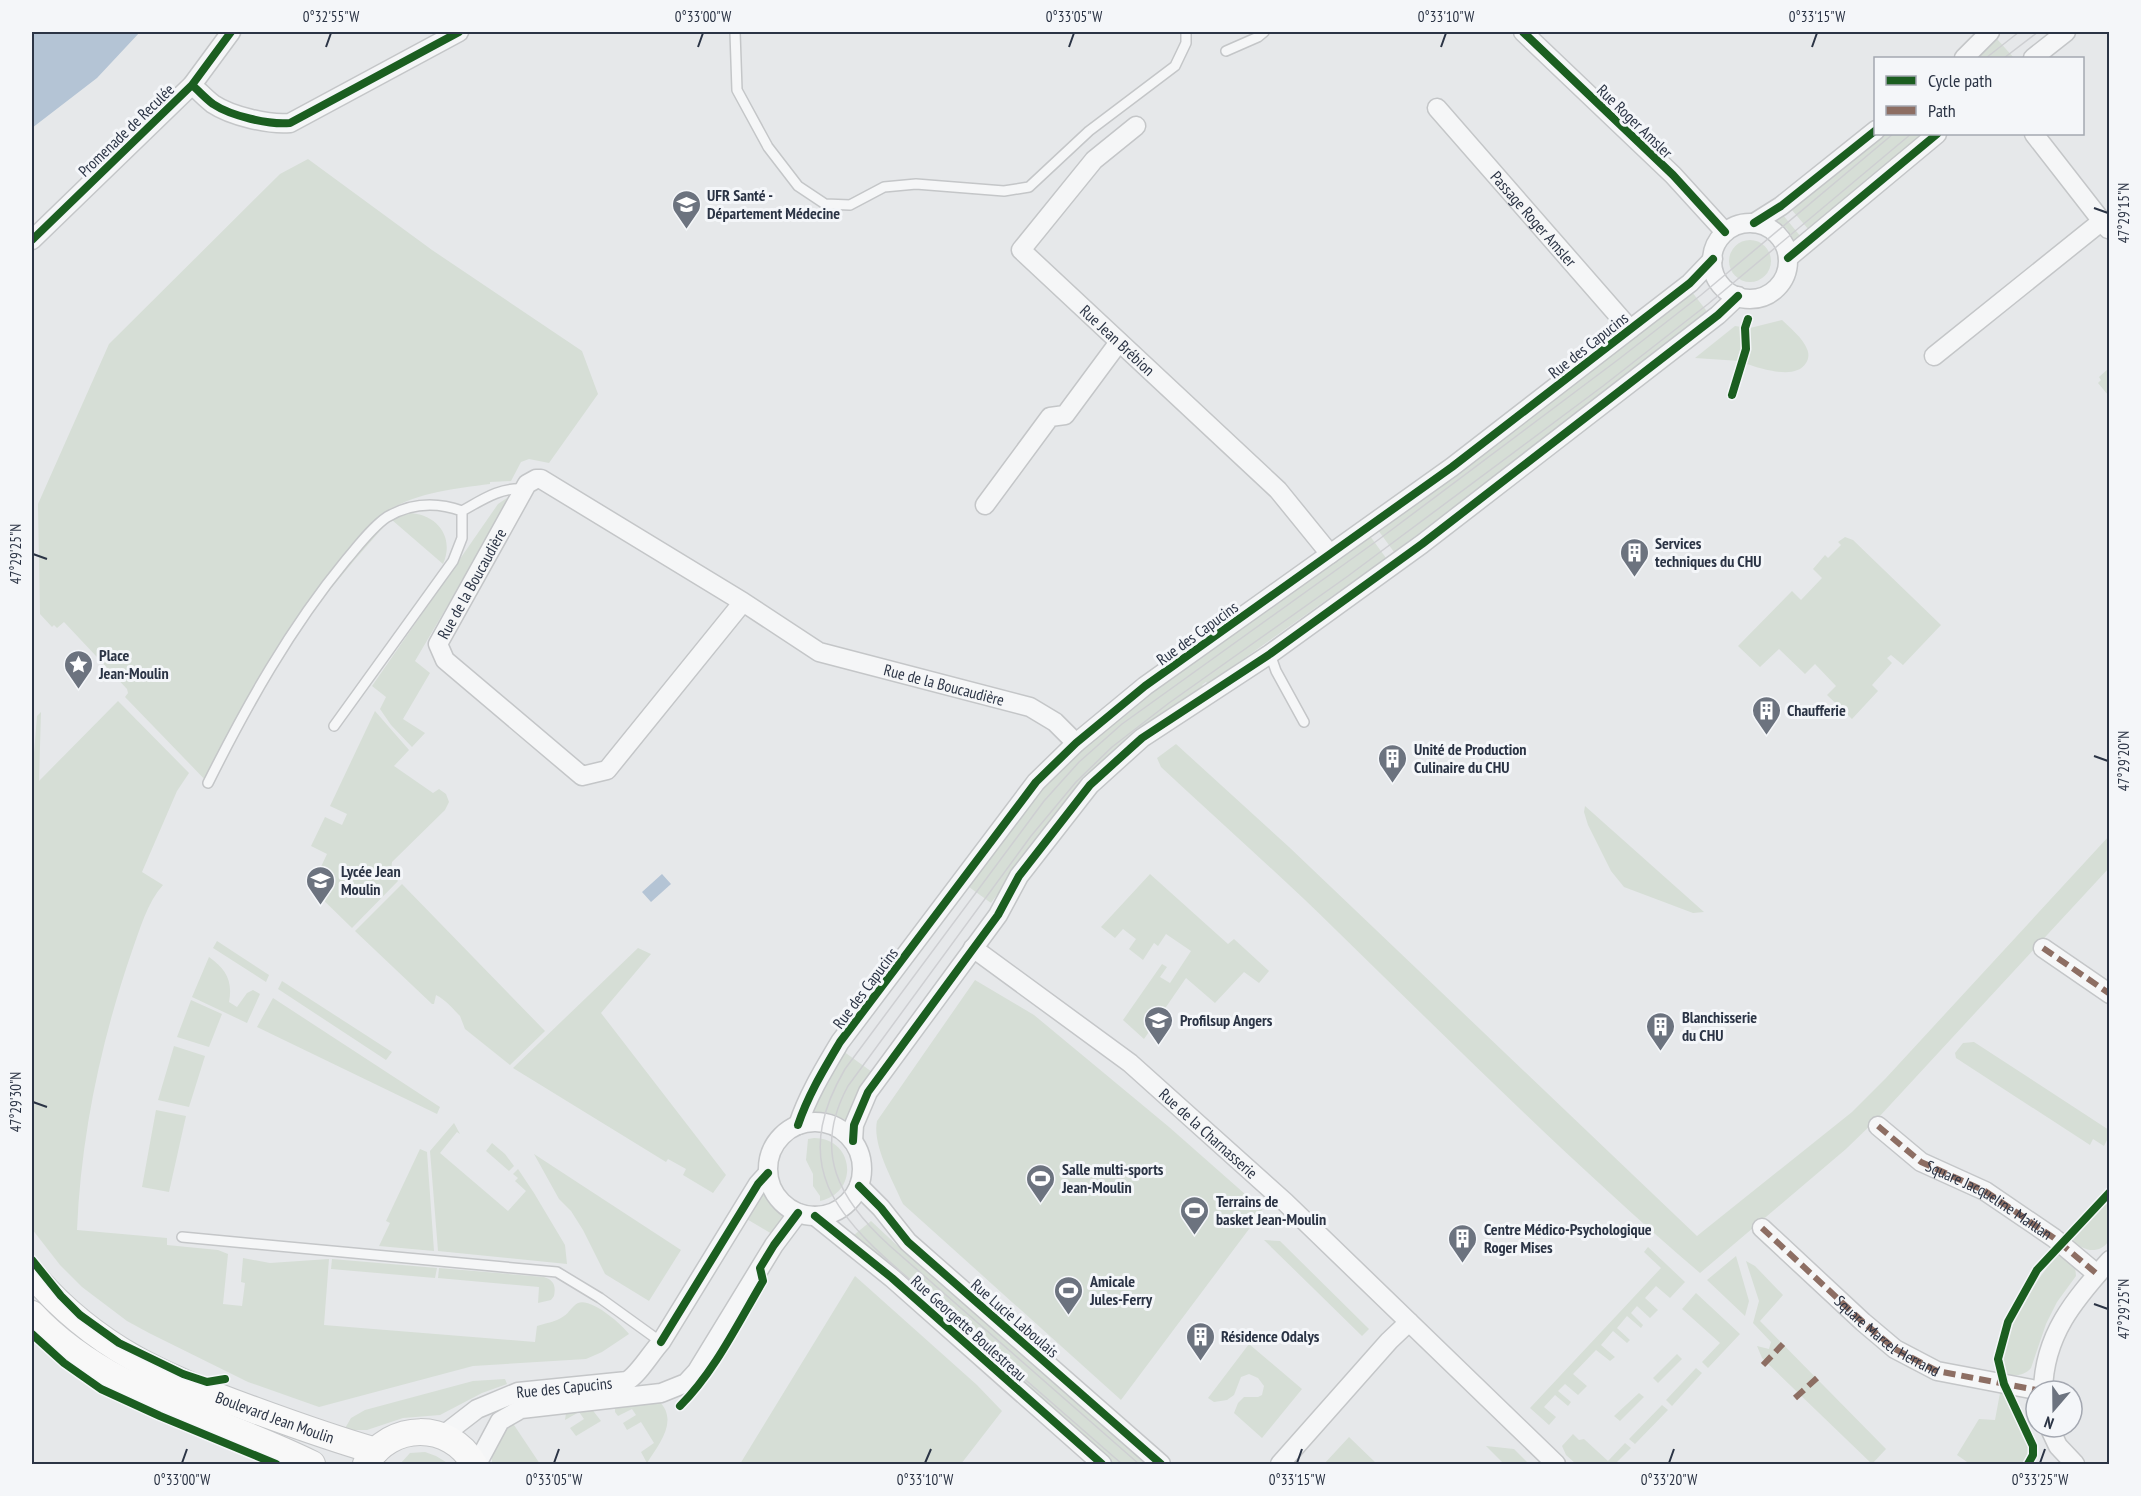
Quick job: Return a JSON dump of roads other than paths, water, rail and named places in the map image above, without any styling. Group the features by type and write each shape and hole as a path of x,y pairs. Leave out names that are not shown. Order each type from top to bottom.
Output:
{"main road":[{"name":"Boulevard Jean Moulin","path":"32,1274 54,1300 95,1334 138,1361 191,1387 324,1436 371,1458"},
{"name":"Boulevard Jean Moulin","path":"32,1314 50,1334 84,1360 124,1382 312,1464"},
{"path":"371,1458 390,1440 407,1433 425,1432 442,1436 462,1449 475,1464"}],"street":[{"name":"Promenade de Reculée","path":"32,240 192,85 231,32"},
{"path":"192,85 214,105 266,123 290,123 459,32"},
{"name":"Rue Roger Amsler","path":"1523,32 1673,175 1725,232"},
{"path":"1965,57 1990,32"},
{"path":"2034,57 2066,32"},
{"name":"Passage Roger Amsler","path":"1437,108 1630,329"},
{"name":"Rue Jean Brébion","path":"1136,126 1094,160 1021,250 1278,490 1330,554"},
{"path":"1754,223 1781,206 1874,131"},
{"path":"1788,258 1936,135"},
{"path":"1934,356 2106,226 2035,135"},
{"path":"1713,259 1715,274 1720,284 1738,296 1753,298 1764,296 1773,291 1785,276 1788,258 1785,245 1778,235 1767,227 1754,223 1741,224 1725,232"},
{"name":"Rue des Capucins","path":"442,1436 477,1409 518,1392 627,1381 634,1377 661,1342 758,1184 768,1173 769,1161 775,1144 787,1131 798,1125 804,1106 840,1042 1036,782 1076,743 1145,686 1452,467 1690,283 1713,259 1717,242 1725,232"},
{"path":"853,1141 854,1125 868,1092 998,915 1019,876 1090,785 1142,738 1270,654 1422,544 1718,315 1738,296"},
{"path":"985,505 1050,417 1065,415 1119,342"},
{"name":"Rue de la Boucaudière","path":"743,602 607,770 582,776 445,660 438,644 527,484 536,479 546,480 743,602 819,652 1030,707 1055,722 1076,743"},
{"name":"Rue de la Charnasserie","path":"973,948 1130,1063 1285,1202 1556,1464"},
{"path":"2043,948 2109,994"},
{"path":"768,1173 779,1200 788,1208 806,1214 828,1215 840,1209 849,1202 859,1186 862,1162 853,1141 842,1130 816,1122 798,1125"},
{"name":"Square Jacqueline Maillan","path":"1878,1126 1921,1162 1985,1191 2054,1238 2097,1274"},
{"name":"Rue Lucie Laboulais","path":"859,1186 881,1208 908,1242 1161,1464"},
{"name":"Rue des Capucins","path":"475,1464 500,1421 521,1409 661,1393 686,1383 697,1371 774,1245 806,1214"},
{"name":"Rue Georgette Boulestreau","path":"806,1214 892,1278 1102,1464"},
{"name":"Square Marcel Herrand","path":"1762,1228 1895,1349 1936,1371 2024,1387"},
{"path":"2044,1379 2046,1363 2058,1328 2073,1302 2109,1260"},
{"path":"1280,1464 1389,1341 1409,1322"},
{"path":"2055,1439 2066,1462"}],"lane":[{"path":"735,32 737,90 768,147 798,186 825,204 850,205 884,187 916,184 1004,191 1029,187 1089,131 1175,66 1186,43 1186,32"},
{"path":"1226,51 1264,32"},
{"path":"208,783 273,664 324,590 356,549 385,519 403,510 424,505 437,505 462,511 494,493 507,489 524,489"},
{"path":"334,726 453,561 462,538 462,511"},
{"path":"1270,654 1276,671 1304,722"},
{"path":"182,1237 556,1272 600,1298 661,1342"}],"water":[{"path":"32,32 140,32 97,78 32,128"},
{"path":"662,874 671,884 651,902 642,892"}],"tram line":[{"path":"1987,57 2019,32"},
{"path":"2005,57 2038,32"},
{"path":"1122,1464 882,1255 850,1222 828,1186 823,1171 820,1140 826,1111 845,1069 1044,801 1079,762 1122,724 1378,540 1619,359 1701,295 1892,135"},
{"path":"1139,1464 890,1246 857,1211 836,1174 832,1154 832,1132 837,1110 848,1086 1031,836 1076,782 1112,747 1169,703 1348,576 1603,386 1708,304 1910,135"}],"place":[{"name":"UFR Santé - Département Médecine","path":"686,230"},
{"name":"Services techniques du CHU","path":"1634,578"},
{"name":"Place Jean-Moulin","path":"78,690"},
{"name":"Chaufferie","path":"1766,736"},
{"name":"Unité de Production Culinaire du CHU","path":"1393,784"},
{"name":"Lycée Jean Moulin","path":"320,906"},
{"name":"Profilsup Angers","path":"1159,1046"},
{"name":"Blanchisserie du CHU","path":"1661,1052"},
{"name":"Salle multi-sports Jean-Moulin","path":"1041,1204"},
{"name":"Terrains de basket Jean-Moulin","path":"1195,1236"},
{"name":"Centre Médico-Psychologique Roger Mises","path":"1463,1264"},
{"name":"Amicale Jules-Ferry","path":"1069,1316"},
{"name":"Résidence Odalys","path":"1200,1362"}]}
